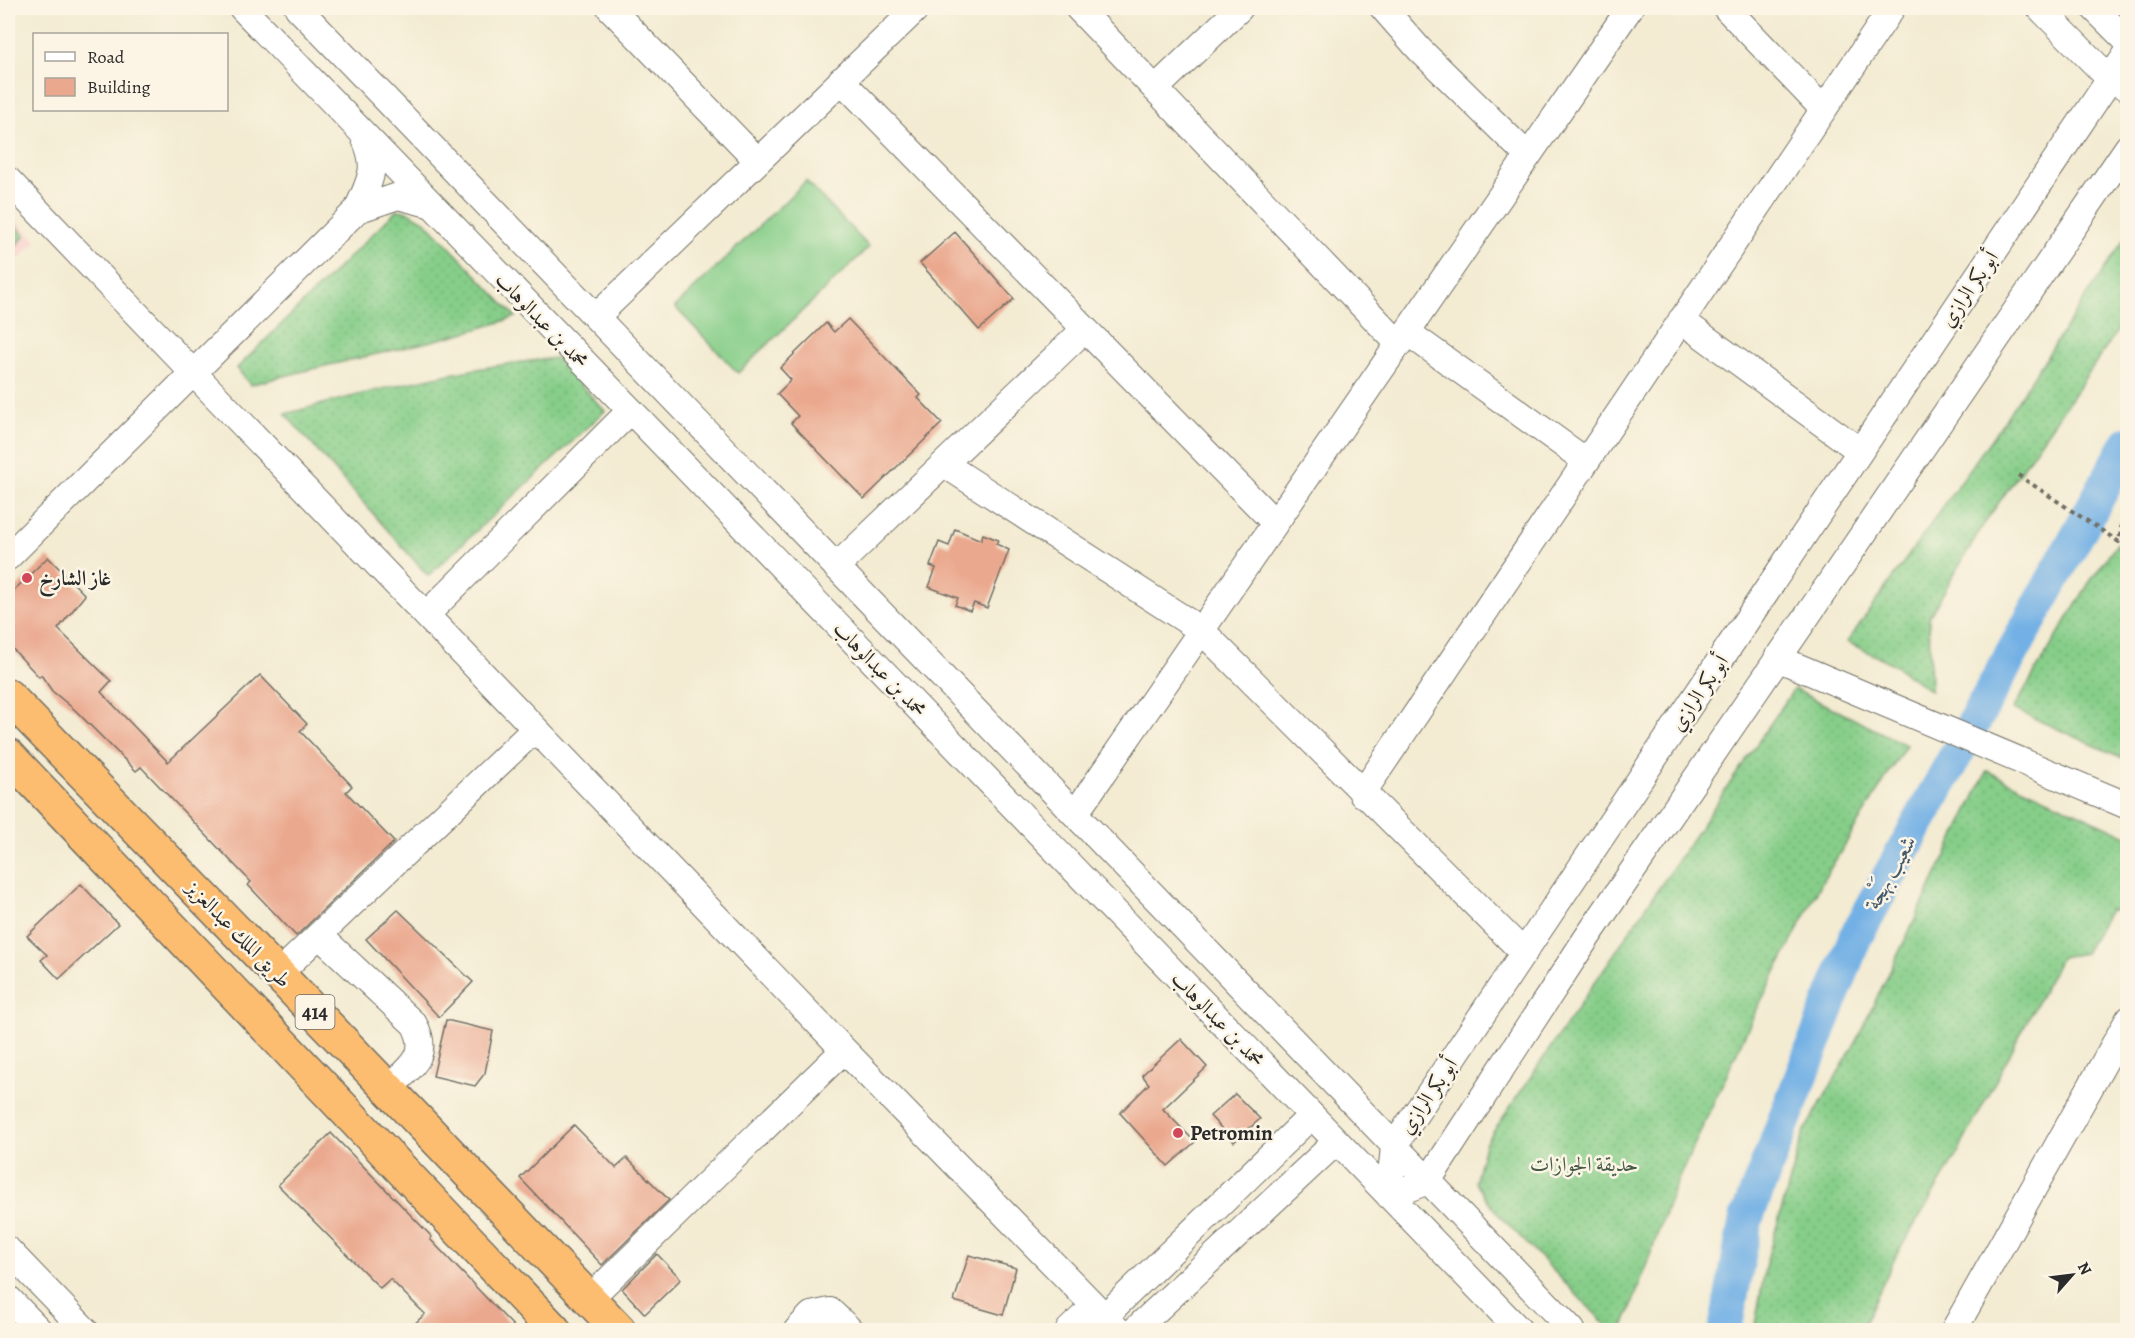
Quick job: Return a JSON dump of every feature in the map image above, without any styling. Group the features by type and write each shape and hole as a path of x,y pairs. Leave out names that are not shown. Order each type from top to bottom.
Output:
{"highway":[{"name":"طريق الملك عبدالعزيز","path":"8,696 619,1330"},
{"name":"طريق الملك عبدالعزيز","path":"8,755 554,1330"}],"street":[{"name":"محمد بن عبدالوهاب","path":"242,8 1519,1330"},
{"name":"محمد بن عبدالوهاب","path":"298,8 1572,1330"},
{"path":"610,8 758,161"},
{"path":"596,317 917,8"},
{"path":"1078,8 1155,89 1403,338 1586,461"},
{"path":"1155,89 1240,8"},
{"path":"1383,8 1419,49 1528,156"},
{"path":"1075,814 1630,8"},
{"path":"1726,8 1823,109"},
{"path":"1362,794 1892,8"},
{"path":"2040,8 2119,83"},
{"path":"2094,8 2127,42"},
{"name":"أبو بكر الرازي","path":"1389,1196 1394,1146 1860,451 2119,83 2127,52"},
{"path":"841,81 1275,524"},
{"path":"8,557 357,210 372,167 373,154 363,134"},
{"path":"1389,1196 1428,1181 1586,939 2127,147"},
{"path":"8,180 844,1050 1105,1318"},
{"path":"357,210 398,196 432,205"},
{"path":"1681,320 1860,451"},
{"path":"836,567 1085,329"},
{"path":"426,615 630,411"},
{"path":"944,464 1201,630 1362,794 1524,953"},
{"path":"1777,658 2127,806"},
{"path":"278,974 535,729"},
{"path":"319,935 414,1024 421,1036 422,1050 416,1061 388,1089"},
{"path":"1954,1330 2127,1020"},
{"path":"589,1299 844,1050"},
{"path":"1069,1330 1105,1318 1311,1116"},
{"path":"1135,1330 1336,1142"},
{"path":"8,1251 85,1330"},
{"path":"8,1298 39,1330"},
{"path":"797,1330 811,1315 830,1311 850,1330"}],"path":[{"path":"2018,475 2119,542 2122,522 2127,515"}],"shaded area":[{"path":"8,212 36,241 8,270"}],"green space":[{"path":"806,181 869,247 738,373 675,307"},
{"path":"397,210 407,211 426,222 516,317 450,336 250,385 237,368"},
{"path":"8,218 25,236 8,253"},
{"path":"2127,235 2127,317 1982,527 1929,617 1931,691 1891,663 1847,642 2006,418"},
{"path":"556,358 605,411 428,576 285,414 453,373"},
{"path":"2127,530 2127,760 2013,709 2089,583"},
{"name":"حديقة الجوازات","path":"1794,689 1906,745 1822,882 1754,1015 1673,1191 1623,1330 1611,1330 1496,1212 1475,1182 1485,1144"},
{"path":"1987,771 2127,836 2127,910 2110,910 2085,953 2061,957 1955,1158 1897,1254 1861,1330 1754,1330 1766,1263 1804,1132 1854,1045"}],"building":[{"path":"955,232 1014,299 979,330 920,263"},
{"path":"848,319 921,395 918,398 942,423 864,499 791,423 798,416 777,394 791,380 780,368 826,323 834,332"},
{"path":"955,529 981,540 983,534 998,540 996,544 1009,550 987,608 974,603 970,611 955,605 958,598 929,587 936,568 930,566 939,542 949,546"},
{"path":"48,557 85,595 58,629 111,681 101,692 168,762 260,675 307,724 300,731 352,786 346,792 394,842 296,936 248,885 251,882 141,767 136,771 75,710 52,691 41,675 39,677 8,644 8,596"},
{"path":"81,884 118,924 59,979 41,960 47,955 27,936"},
{"path":"398,910 473,982 439,1017 366,939"},
{"path":"446,1020 493,1031 485,1073 475,1086 433,1076"},
{"path":"1181,1039 1207,1067 1163,1109 1195,1142 1168,1166 1120,1113 1149,1084 1142,1075"},
{"path":"1235,1094 1260,1119 1234,1142 1210,1116"},
{"path":"574,1125 616,1168 627,1158 669,1200 602,1265 520,1178"},
{"path":"331,1133 432,1237 430,1239 517,1330 408,1330 425,1314 390,1279 380,1288 278,1185"},
{"path":"657,1254 681,1279 645,1314 622,1289"},
{"path":"969,1255 1016,1268 1003,1315 954,1301"}],"waterway":[{"name":"شعيب بَهْجة","path":"1725,1330 1746,1219 1855,938 2128,443"}],"place":[{"name":"غاز الشارخ","path":"27,578"},
{"name":"Petromin","path":"1178,1133"}]}
